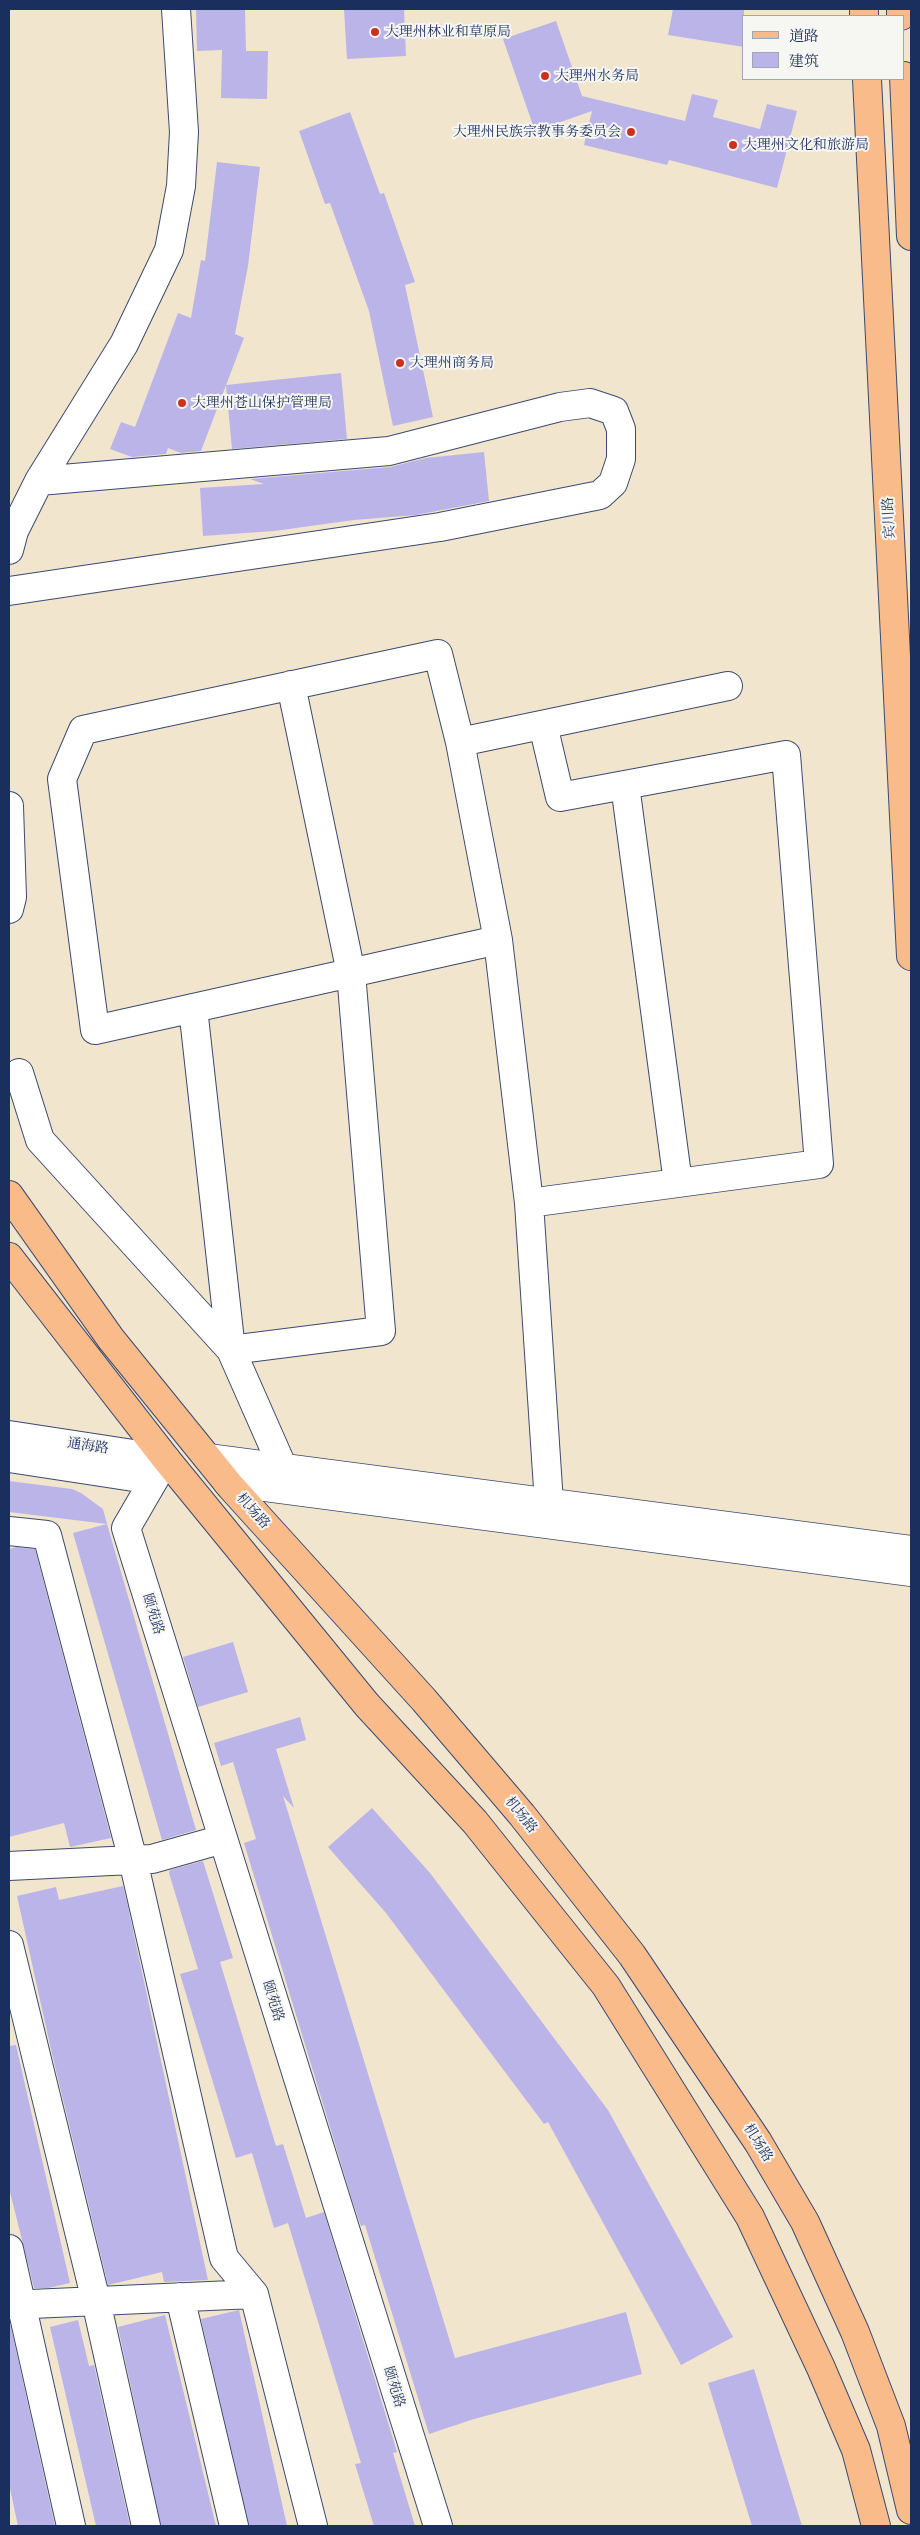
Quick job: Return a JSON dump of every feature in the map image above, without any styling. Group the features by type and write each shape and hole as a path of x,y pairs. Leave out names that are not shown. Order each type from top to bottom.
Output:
{"main road":[{"name":"宾川路","path":"867,80 911,956"},
{"path":"904,80 911,236"},
{"name":"机场路","path":"9,1195 110,1340 227,1482 424,1700 522,1815 632,1956 758,2142 805,2222 855,2332 891,2426 911,2510"},
{"path":"9,1257 159,1469 367,1705 475,1822 606,1986 750,2217 821,2368 856,2450 876,2526"}],"street":[{"path":"9,550 14,532 40,481 124,344 169,250 181,186 184,132 176,9"},
{"path":"9,591 440,527 600,495 613,483 621,459 621,429 614,411 590,403 560,407 389,451 40,481"},
{"path":"498,940 95,1030 62,779 83,730 438,654 460,742 498,940 529,1203 549,1503"},
{"path":"231,1350 381,1331 350,973 291,685"},
{"path":"460,742 728,686"},
{"path":"529,1203 819,1164 786,755 560,797 543,725"},
{"path":"625,785 678,1183"},
{"path":"9,806 12,897 9,909"},
{"path":"193,1008 231,1350 282,1468"},
{"path":"20,1073 40,1140 231,1350"},
{"name":"通海路","path":"9,1435 159,1469"},
{"name":"通海路","path":"9,1458 159,1469"},
{"path":"208,1458 911,1550"},
{"name":"颐苑路","path":"159,1469 126,1528 438,2526"},
{"path":"227,1482 911,1572"},
{"path":"9,1531 47,1535 133,1860 224,2258 254,2294 313,2526"},
{"path":"9,1866 133,1860 166,1856 222,1839"},
{"path":"9,1945 96,2301 146,2526"},
{"path":"9,2249 16,2305 71,2526"},
{"path":"16,2305 254,2294"},
{"path":"180,2297 234,2526"}],"building":[{"path":"196,9 245,9 246,51 268,51 267,99 221,98 222,50 197,51"},
{"name":"大理州林业和草原局","path":"344,9 404,9 406,56 347,59"},
{"path":"673,9 744,9 744,15 742,15 742,47 668,35"},
{"path":"556,21 582,96 685,121 692,94 718,100 713,117 760,129 767,104 797,111 777,188 669,160 667,165 584,145 592,111 535,131 503,39"},
{"path":"350,112 380,194 384,193 415,282 405,285 433,417 393,426 369,311 330,203 325,204 299,131"},
{"path":"217,162 260,167 248,266 235,334 244,338 201,451 181,453 168,448 166,454 132,457 110,449 121,422 135,427 178,313 191,318 201,260 205,261"},
{"path":"341,373 347,439 232,449 226,385"},
{"path":"484,452 489,501 416,515 354,520 274,531 203,536 200,488 264,484 250,479 390,467 426,458"},
{"path":"9,1481 72,1489 81,1493 103,1509 107,1524 9,1512"},
{"path":"107,1524 196,1830 162,1840 73,1533"},
{"path":"16,1547 35,1549 111,1838 70,1847 64,1823 9,1837 9,1549"},
{"path":"233,1642 248,1692 198,1707 183,1657"},
{"path":"300,1717 306,1740 276,1749 294,1808 283,1796 455,2358 626,2312 642,2374 474,2419 429,2434 365,2225 361,2226 353,2203 244,1843 256,1839 233,1762 221,1766 214,1743"},
{"path":"372,1808 430,1873 608,2110 733,2337 681,2365 548,2122 544,2124 386,1913 328,1847"},
{"path":"203,1861 233,1958 220,1962 276,2146 283,2144 306,2218 324,2212 397,2452 393,2453 415,2526 374,2526 355,2464 361,2463 288,2223 274,2228 252,2153 236,2158 180,1974 198,1969 169,1873 170,1870"},
{"path":"123,1886 208,2280 164,2282 162,2272 108,2285 52,2054 17,1896 56,1887 59,1900"},
{"path":"16,2045 70,2283 48,2288 34,2288 9,2188 9,2046"},
{"path":"239,2310 287,2526 249,2526 201,2319"},
{"path":"165,2315 216,2526 161,2526 118,2327"},
{"path":"78,2320 89,2366 94,2365 130,2526 96,2526 50,2327"},
{"path":"9,2323 55,2526 18,2526 9,2484"},
{"path":"754,2369 802,2526 752,2526 708,2383"}],"place":[{"name":"大理州林业和草原局","path":"375,32"},
{"name":"大理州水务局","path":"545,76"},
{"name":"大理州民族宗教事务委员会","path":"631,132"},
{"name":"大理州文化和旅游局","path":"733,145"},
{"name":"大理州商务局","path":"400,363"},
{"name":"大理州苍山保护管理局","path":"182,403"}]}
